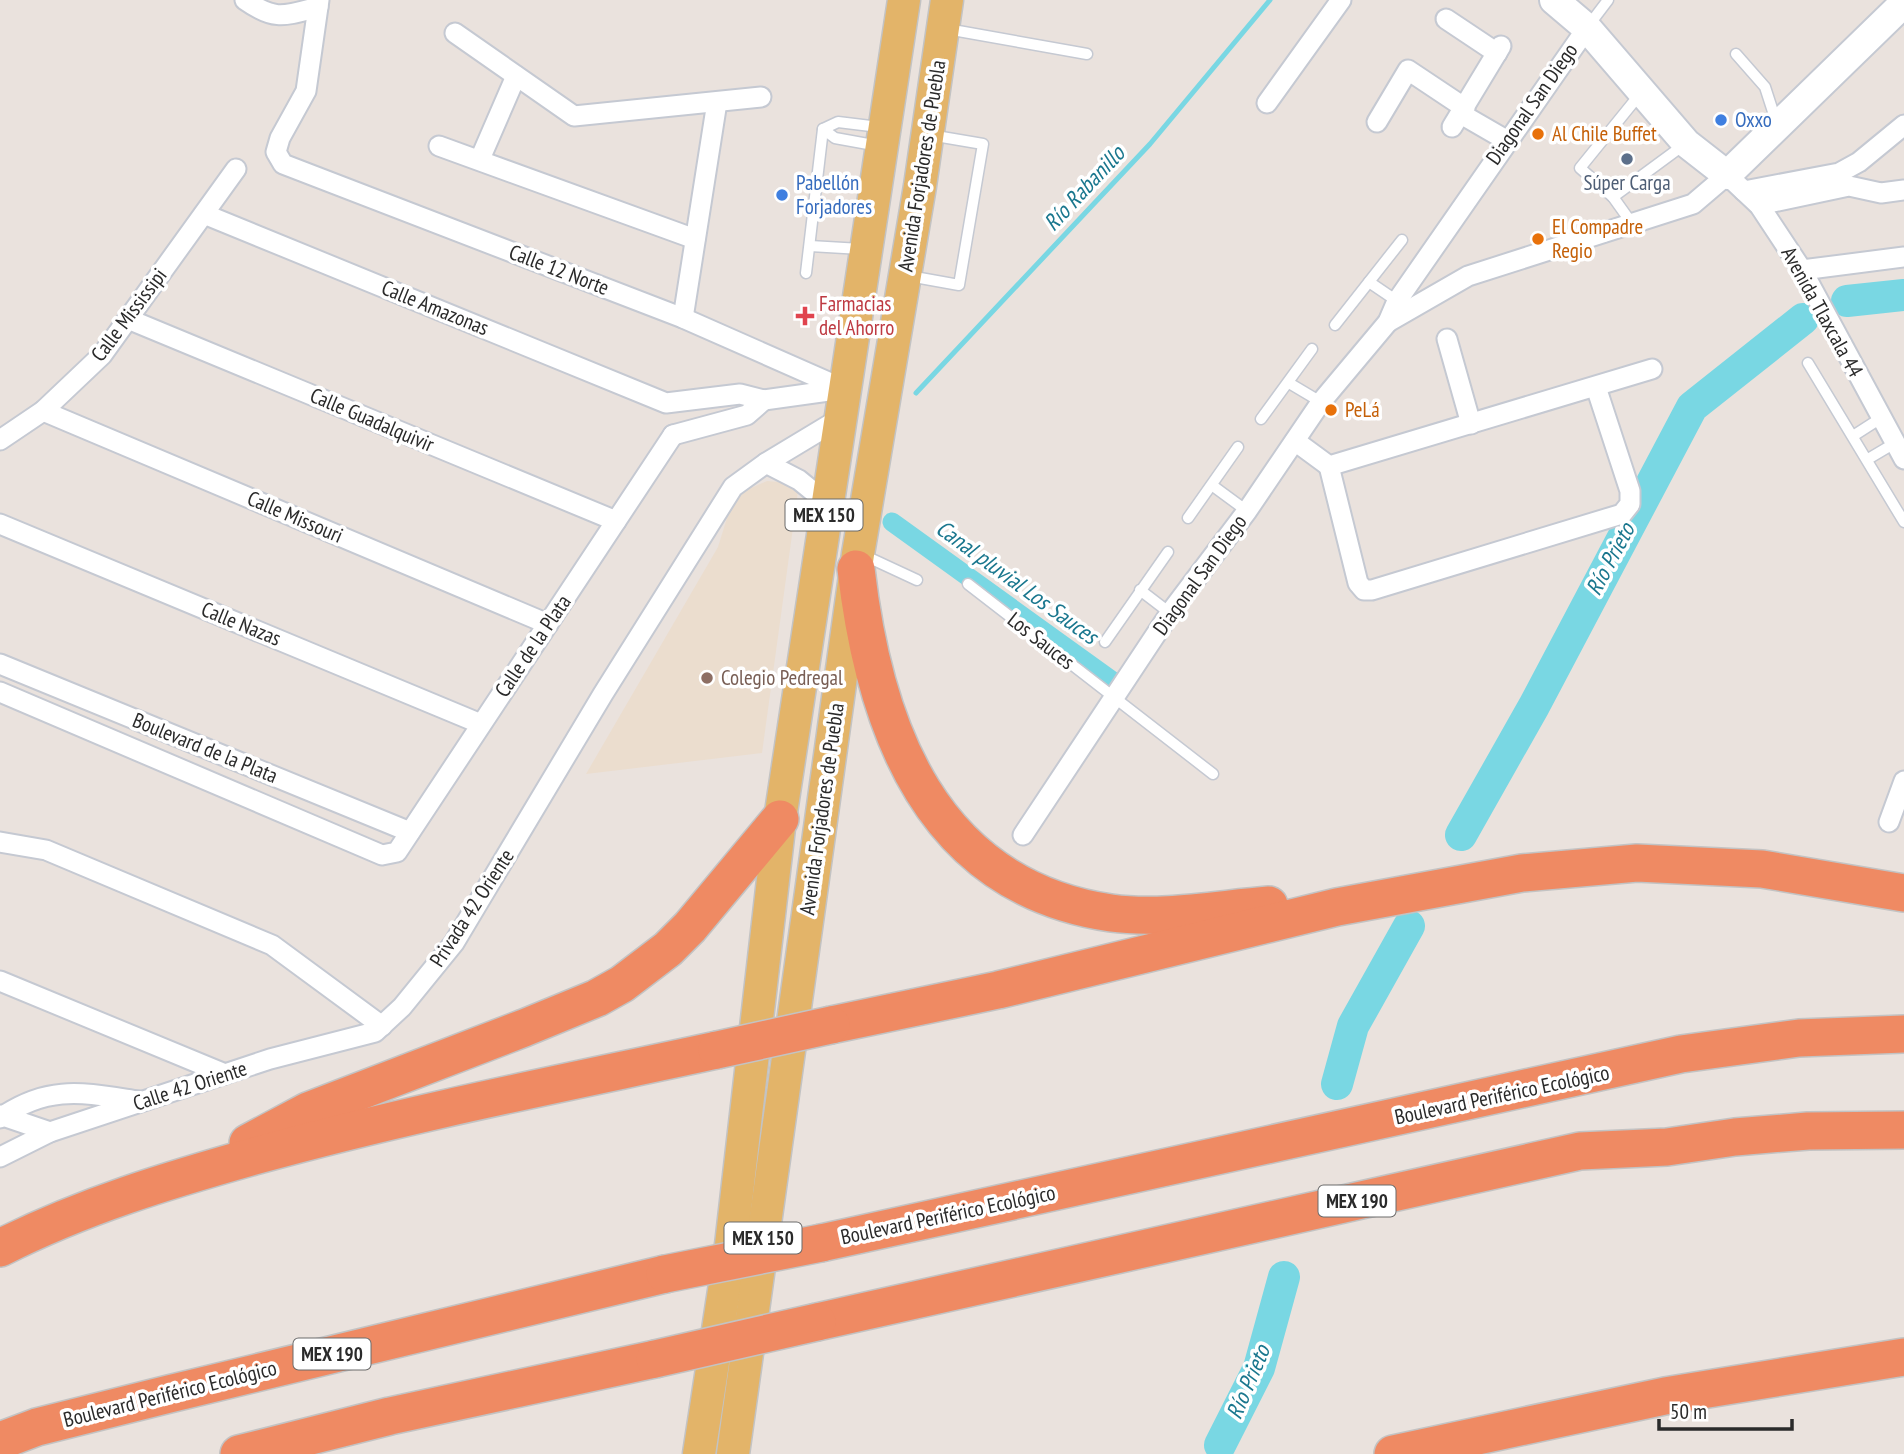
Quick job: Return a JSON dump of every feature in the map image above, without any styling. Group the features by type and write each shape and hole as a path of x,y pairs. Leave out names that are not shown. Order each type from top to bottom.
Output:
{"highway":[{"path":"857,561 866,639 898,749 914,781 940,817 960,840 998,871 1023,886 1048,896 1114,913 1169,914 1290,903 1336,907"},
{"path":"224,1164 238,1148 308,1111 524,1028 597,998 622,984 685,933 780,819"},
{"path":"0,1248 120,1196 364,1125 998,990 1336,907 1522,873 1637,863 1762,869 1904,893"},
{"name":"Boulevard Periférico Ecológico","path":"0,1441 37,1427 143,1400 665,1274 821,1243 1681,1055 1799,1038 1904,1034"},
{"name":"MEX 190","path":"239,1454 390,1416 1580,1152 1667,1147 1735,1136 1808,1131 1904,1130"},
{"path":"1393,1454 1665,1396 1904,1357"}],"main road":[{"name":"Avenida Forjadores de Puebla","path":"699,1454 731,1245 780,819 904,0"},
{"path":"1554,0 1587,27 1641,94 1686,143 1736,183 1779,125 1904,4"},
{"name":"Avenida Forjadores de Puebla","path":"733,1454 857,561 920,186 945,14"},
{"path":"882,137 901,143 920,186"}],"street":[{"path":"245,0 264,14 278,17 318,3"},
{"path":"1267,103 1341,0"},
{"name":"Calle 12 Norte","path":"318,3 306,90 280,138 276,152 283,164 683,318 842,404"},
{"path":"1446,19 1499,49 1459,116"},
{"name":"Diagonal San Diego","path":"1023,835 1170,613 1247,511 1321,402 1388,322 1397,301 1506,140 1587,27"},
{"path":"455,33 574,116 761,97"},
{"path":"1377,122 1408,70 1459,116 1506,140"},
{"path":"480,159 516,76"},
{"path":"683,318 717,102"},
{"path":"1736,183 1839,173 1859,162 1904,125"},
{"path":"439,146 695,240"},
{"name":"Calle Mississipi","path":"0,440 43,411 102,355 236,169"},
{"name":"Diagonal San Diego","path":"1388,322 1468,276 1633,225 1693,204 1736,183"},
{"name":"Avenida Tlaxcala 44","path":"1736,183 1759,205 1802,270 1900,451"},
{"path":"1759,205 1849,186 1881,193 1904,190"},
{"name":"Calle Amazonas","path":"204,214 666,403"},
{"path":"1802,270 1904,257"},
{"name":"Calle Guadalquivir","path":"128,319 616,521"},
{"path":"1447,339 1471,424"},
{"path":"1329,466 1652,369"},
{"path":"1295,441 1329,466 1358,583 1364,590 1372,590 1622,513 1630,504 1630,491 1596,387"},
{"path":"764,400 747,415 673,435 666,403 740,394 764,400 842,404"},
{"name":"Privada 42 Oriente","path":"383,1026 454,943 603,694 733,487 842,404"},
{"name":"Calle Missouri","path":"43,411 548,624"},
{"name":"Calle de la Plata","path":"390,854 397,852 673,435"},
{"path":"766,463 799,480 826,502"},
{"name":"Calle Nazas","path":"0,524 481,724"},
{"name":"Boulevard de la Plata","path":"0,664 410,832"},
{"name":"Boulevard de la Plata","path":"0,692 382,855 390,854"},
{"path":"1889,822 1904,781"},
{"path":"0,842 46,850 272,945 383,1026"},
{"path":"0,981 225,1074"},
{"name":"Calle 42 Oriente","path":"1,1155 50,1132 225,1074 375,1032 383,1026"},
{"path":"1,1116 32,1099 52,1094 78,1093 144,1101"},
{"path":"1,1116 50,1132"}],"lane":[{"path":"1587,27 1608,0"},
{"path":"945,14 1087,54"},
{"path":"1736,54 1765,87 1773,117 1779,125"},
{"path":"1633,225 1613,197 1580,168 1641,94"},
{"path":"823,129 838,122 882,137"},
{"path":"823,129 835,138 882,137"},
{"path":"806,273 823,129"},
{"path":"905,276 959,285 984,144 928,134"},
{"path":"1613,197 1686,143"},
{"path":"1335,325 1402,240"},
{"path":"810,246 866,249"},
{"path":"1368,282 1397,301"},
{"path":"1261,419 1312,349"},
{"path":"1808,363 1904,522"},
{"path":"1289,383 1321,402"},
{"path":"1853,436 1881,418"},
{"path":"1188,518 1238,447"},
{"path":"1868,459 1900,451"},
{"path":"1213,486 1247,511"},
{"path":"1105,642 1168,552"},
{"path":"857,561 917,579"},
{"name":"Los Sauces","path":"968,584 1213,774"},
{"path":"1140,590 1170,613"}],"shaded area":[{"name":"Colegio Pedregal","path":"767,481 799,484 762,753 586,774 718,547 732,502 740,493"}],"waterway":[{"name":"Río Rabanillo","path":"916,393 1150,144 1270,0"},
{"name":"Río Prieto","path":"1847,301 1904,295"},
{"name":"Río Prieto","path":"1461,835 1534,706 1692,407 1803,319"},
{"name":"Canal pluvial Los Sauces","path":"892,522 1114,682"},
{"name":"Río Prieto","path":"1337,1084 1353,1026 1409,926"},
{"name":"Río Prieto","path":"1220,1445 1259,1368 1284,1277"}],"place":[{"name":"Oxxo","path":"1721,120"},
{"name":"Al Chile Buffet","path":"1538,134"},
{"name":"Súper Carga","path":"1627,159"},
{"name":"Pabellón Forjadores","path":"782,195"},
{"name":"El Compadre Regio","path":"1538,239"},
{"name":"Farmacias del Ahorro","path":"805,316"},
{"name":"PeLá","path":"1331,410"},
{"name":"Colegio Pedregal","path":"707,678"}]}
